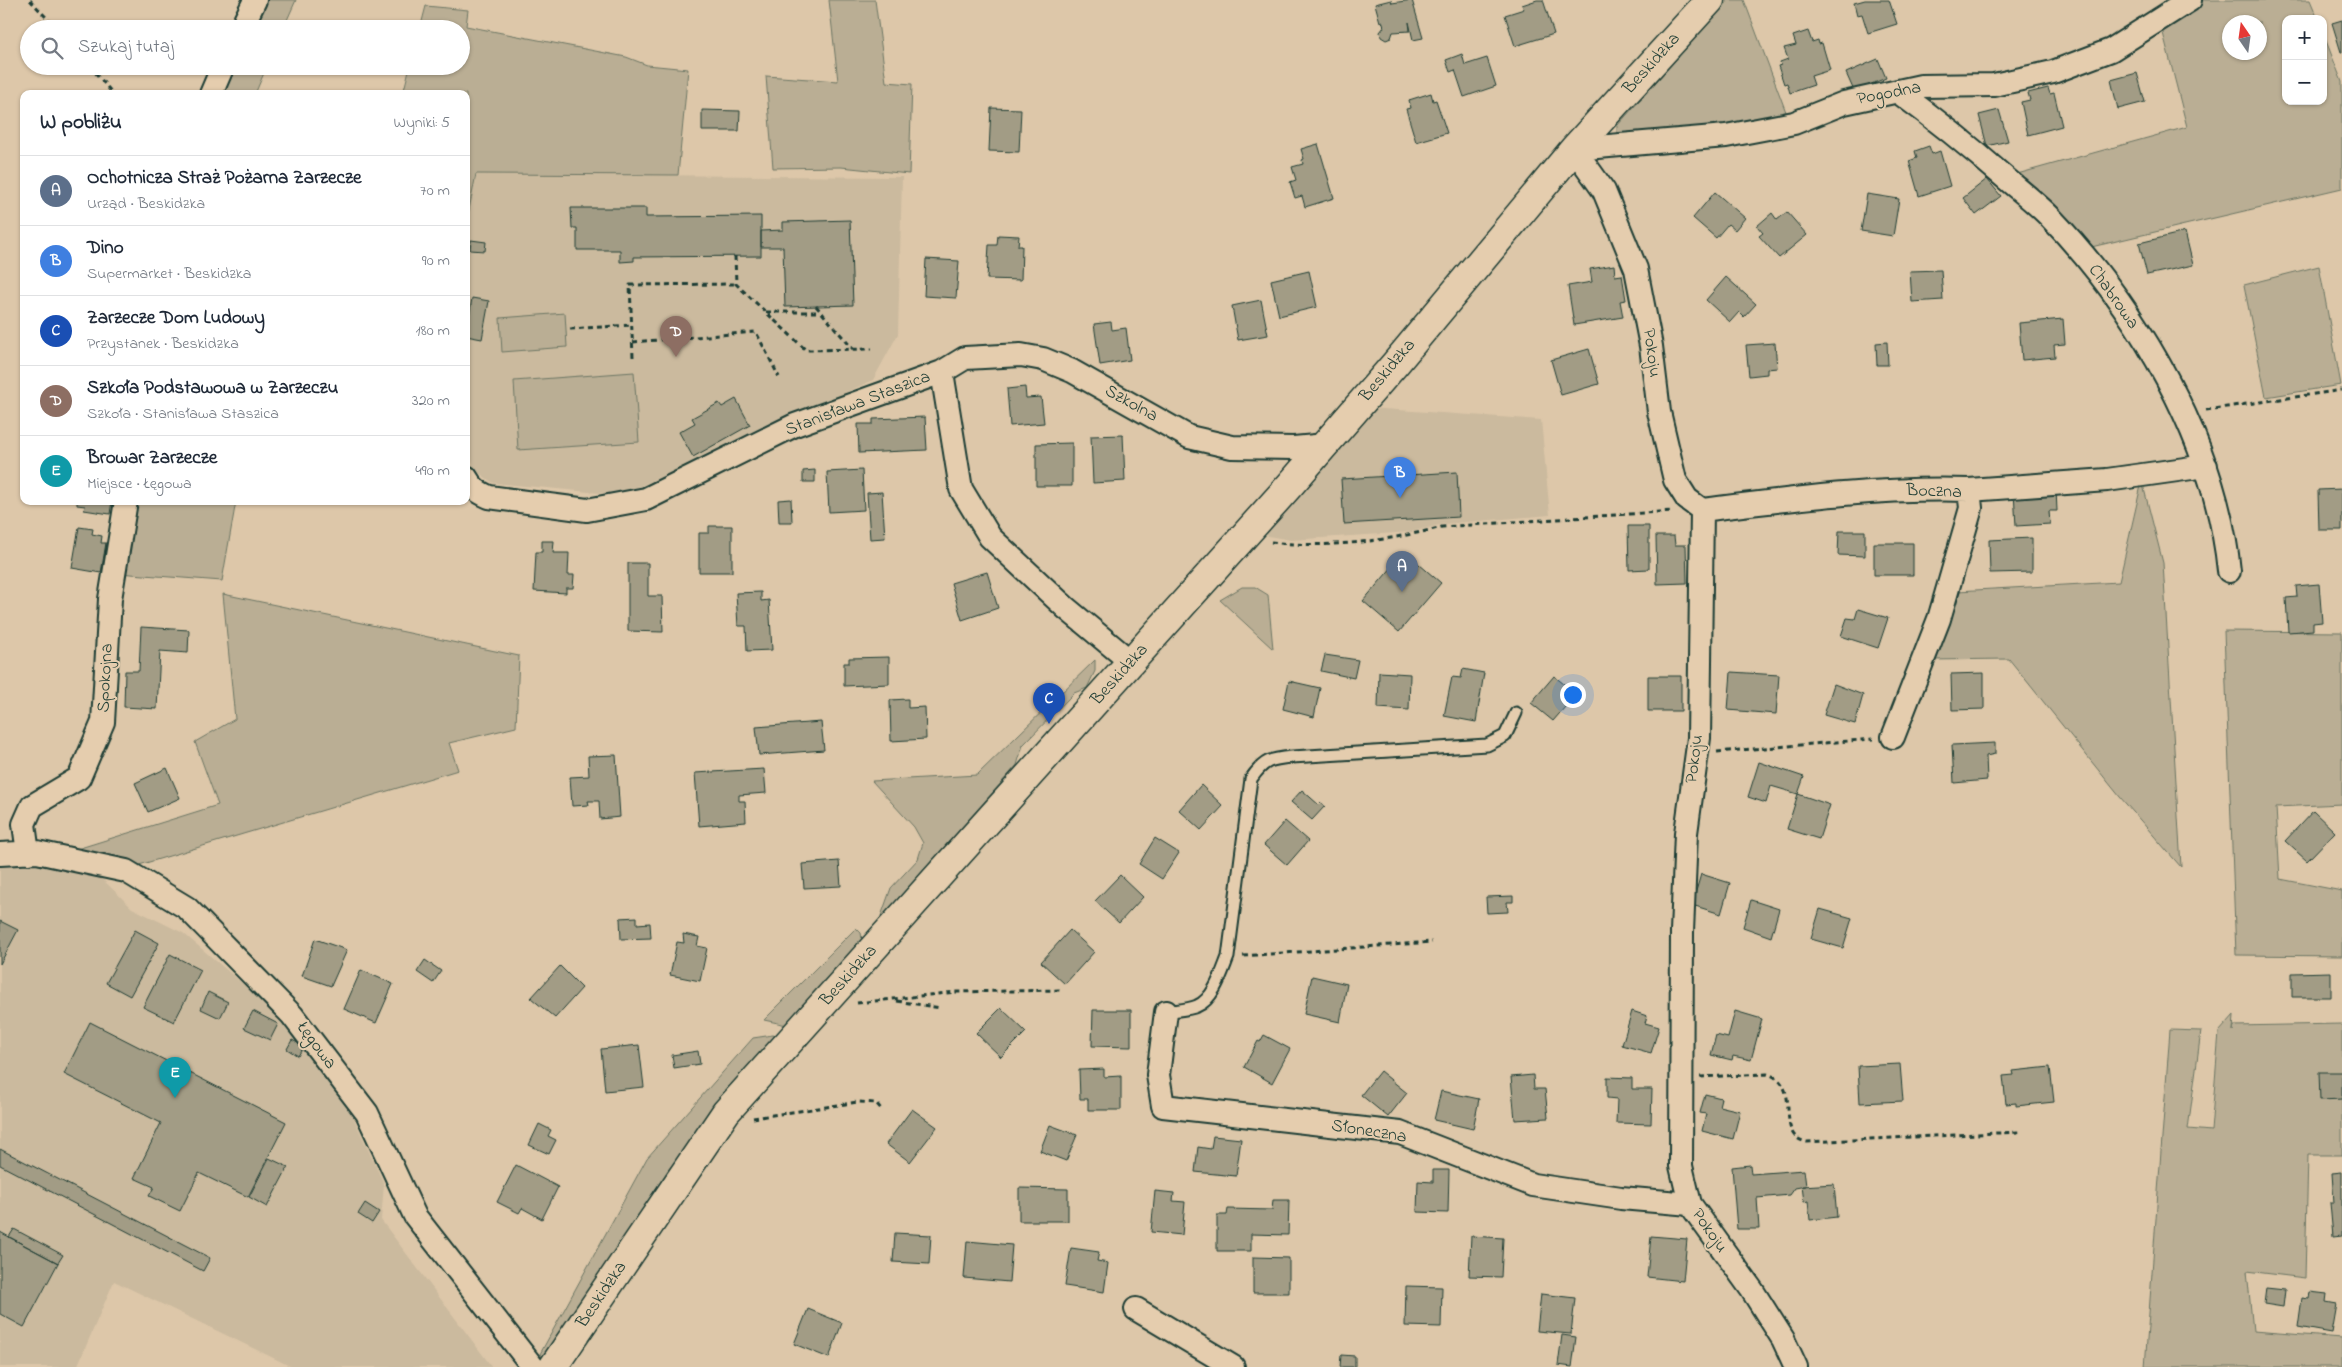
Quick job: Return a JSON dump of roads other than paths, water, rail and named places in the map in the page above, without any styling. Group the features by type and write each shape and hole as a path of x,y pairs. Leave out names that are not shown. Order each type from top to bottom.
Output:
{"street":[{"path":"245,20 255,0"},
{"name":"Beskidzka","path":"553,1367 726,1112 1326,445 1574,149 1710,0"},
{"name":"Pogodna","path":"1574,149 1736,134 1794,123 1844,102 1921,86 1994,85 2053,72 2111,50 2190,0"},
{"path":"213,90 219,75"},
{"name":"Chabrowa","path":"1897,91 1946,126 2041,209 2083,254 2153,355 2183,414 2206,466 2218,508 2229,571"},
{"name":"Pokoju","path":"1574,149 1604,191 1636,269 1651,346 1659,412 1675,480 1695,504 1702,629 1697,753 1686,834 1682,932 1680,1166 1690,1204 1752,1290 1783,1339 1796,1367"},
{"name":"Szkolna","path":"942,372 965,358 1021,355 1044,358 1072,371 1189,437 1232,447 1294,448 1326,445"},
{"name":"Stanisława Staszica","path":"470,483 479,493 489,497 587,510 646,499 795,425 942,372 962,489 990,537 1066,608 1131,662"},
{"path":"1969,490 2107,480 2206,466"},
{"name":"Boczna","path":"1695,504 1930,489 1969,490 1972,508 1939,619 1893,737"},
{"name":"Spokojna","path":"28,853 24,824 32,806 79,778 103,722 110,599 125,505"},
{"name":"Łęgowa","path":"0,854 37,852 126,871 187,908 292,1015 367,1113 415,1216 533,1367"},
{"name":"Słoneczna","path":"1166,1012 1158,1075 1163,1106 1400,1133 1532,1185 1621,1198 1690,1204"},
{"path":"1136,1309 1233,1367"}],"lane":[{"path":"1166,1012 1197,1006 1206,1000 1220,977 1228,957 1251,779 1259,768 1270,759 1292,756 1487,745 1505,736 1516,713"}],"place":[{"name":"Szkoła Podstawowa w Zarzeczu","path":"676,357"},
{"name":"Dino","path":"1400,498"},
{"name":"Ochotnicza Straż Pożarna Zarzecze","path":"1402,592"},
{"name":"Zarzecze Dom Ludowy","path":"1049,724"},
{"name":"Browar Zarzecze","path":"175,1098"}]}
